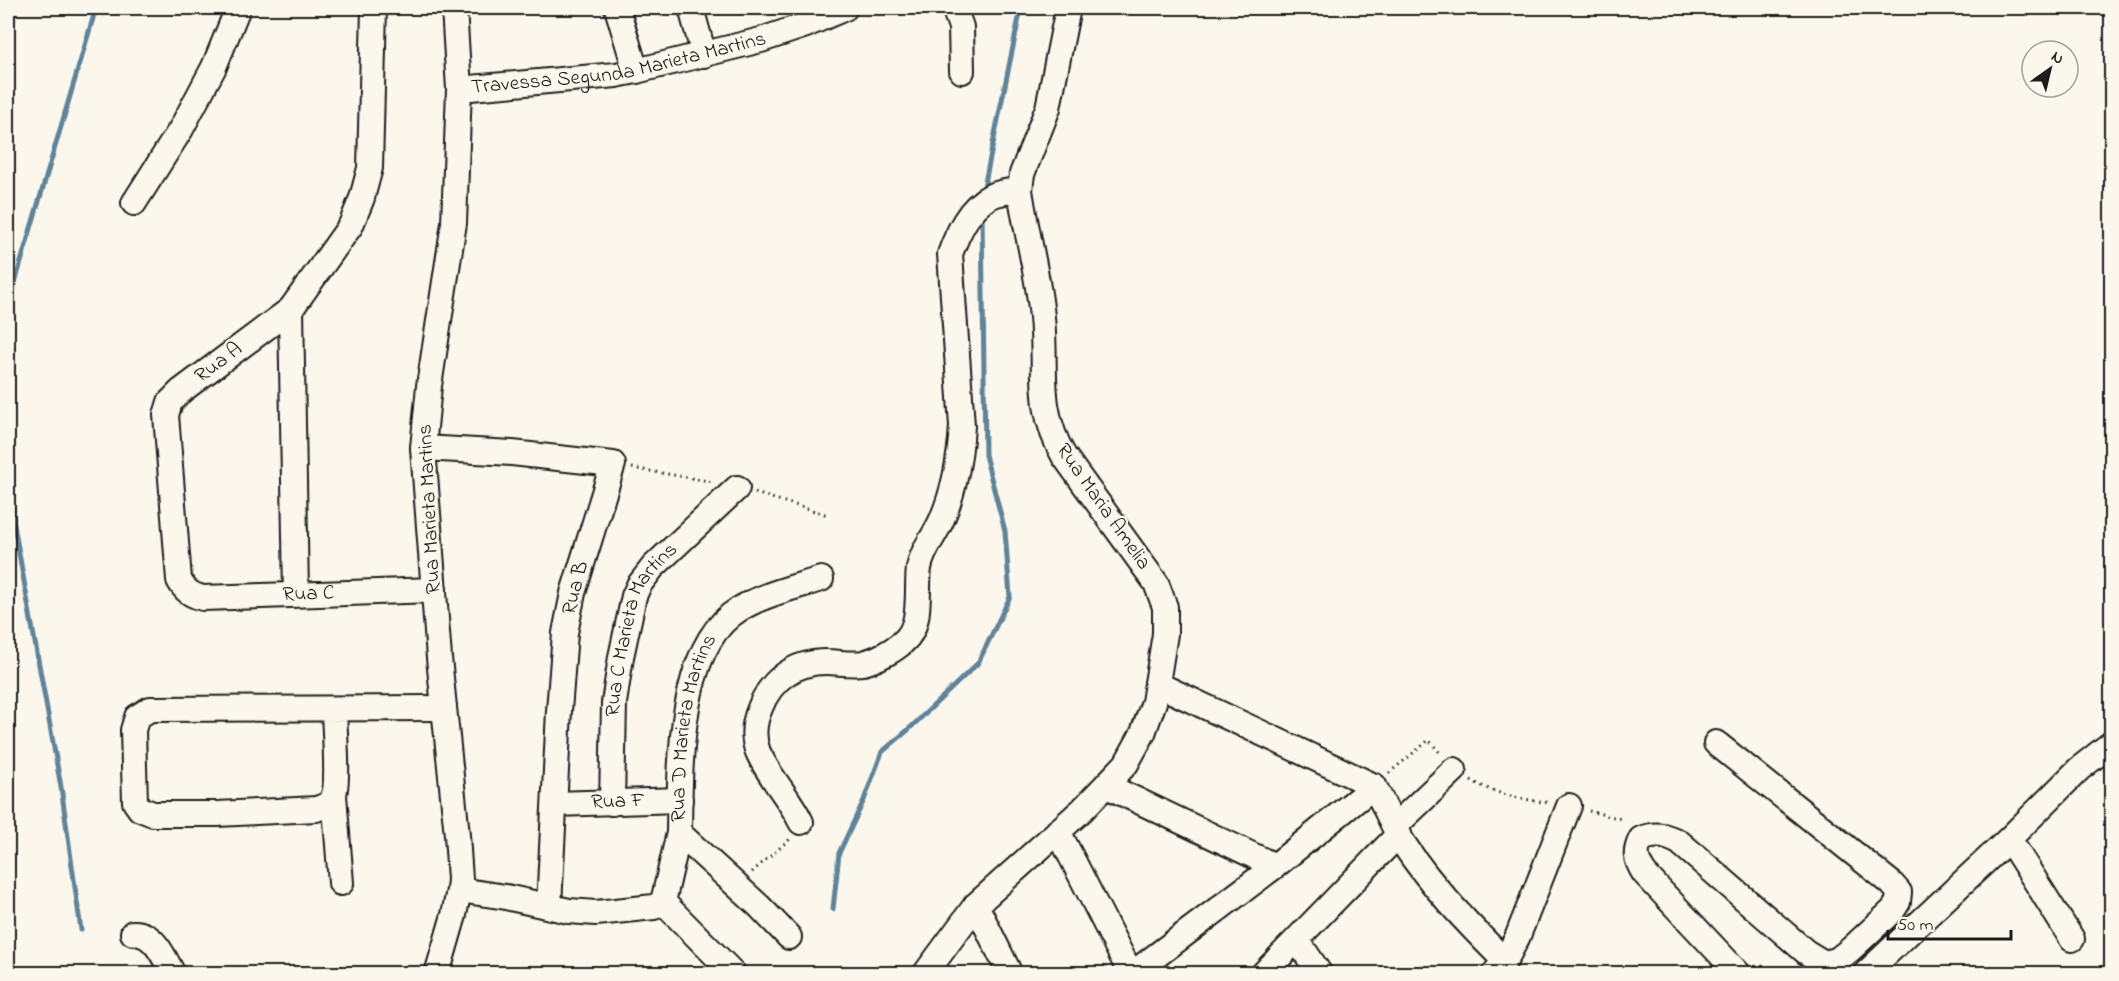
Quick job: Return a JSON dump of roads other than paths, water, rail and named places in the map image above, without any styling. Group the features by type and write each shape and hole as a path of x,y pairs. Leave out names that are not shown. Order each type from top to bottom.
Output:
{"street":[{"path":"134,203 181,129 214,67 238,8"},
{"name":"Rua A","path":"185,590 179,580 166,427 166,415 170,402 181,391 291,309 351,225 362,198 370,168 374,8"},
{"name":"Rua Marieta Martins","path":"437,974 459,890 457,835 444,708 423,448 429,386 454,223 459,89 454,8"},
{"path":"617,8 636,71"},
{"path":"691,8 704,55"},
{"name":"Travessa Segunda Marieta Martins","path":"459,89 636,71 761,40 818,13 845,8"},
{"path":"954,8 961,27 962,71"},
{"name":"Rua Maria Amelia","path":"925,974 976,905 1107,786 1126,764 1143,733 1154,702 1166,634 1165,606 1156,583 1064,456 1056,442 1044,401 1042,317 1020,190 1022,174 1047,108 1068,8"},
{"path":"801,822 771,776 758,751 754,733 758,712 766,693 778,678 807,664 863,663 882,656 903,642 910,634 916,615 919,567 923,553 947,507 961,452 962,426 950,254 955,238 974,209 993,194 1020,190"},
{"path":"291,309 296,594"},
{"name":"Rua B","path":"423,448 493,452 613,464 573,593 565,633 549,906"},
{"name":"Rua C Marieta Martins","path":"612,803 615,703 621,657 634,596 639,585 653,567 737,488"},
{"name":"Rua D Marieta Martins","path":"789,937 737,885 679,833 683,742 690,697 700,659 712,636 732,614 777,593 821,579"},
{"name":"Rua C","path":"185,590 193,596 203,598 434,590"},
{"path":"1157,684 1374,786 1411,854 1499,967 1517,938 1569,806"},
{"path":"334,795 326,806 316,810 217,814 145,812 135,802 133,730 137,717 150,709 444,708"},
{"path":"334,709 334,795 342,883"},
{"path":"1716,743 1891,883 1899,892 1898,902 1893,910 1837,960 1824,963 1806,952 1678,842 1665,835 1653,834 1641,839 1635,851 1637,862 1644,873 1739,974"},
{"path":"1874,971 2079,769 2112,743"},
{"path":"1263,974 1454,770"},
{"path":"1107,786 1275,866"},
{"path":"1058,831 1131,974 1275,866 1374,786"},
{"name":"Rua F","path":"555,804 680,800"},
{"path":"459,890 582,912 608,913 654,907 663,902 679,833"},
{"path":"2009,839 2072,939"},
{"path":"663,902 735,974"},
{"path":"976,905 1010,974"},
{"path":"132,933 141,933 151,939 173,974"},
{"path":"1297,940 1320,974"}],"waterway":[{"path":"8,306 96,8"},
{"path":"983,192 1021,8"},
{"path":"833,909 839,853 864,800 882,752 978,663 1010,597 1005,531 985,455 982,213"},
{"path":"8,445 13,520 61,787 81,930"}]}
